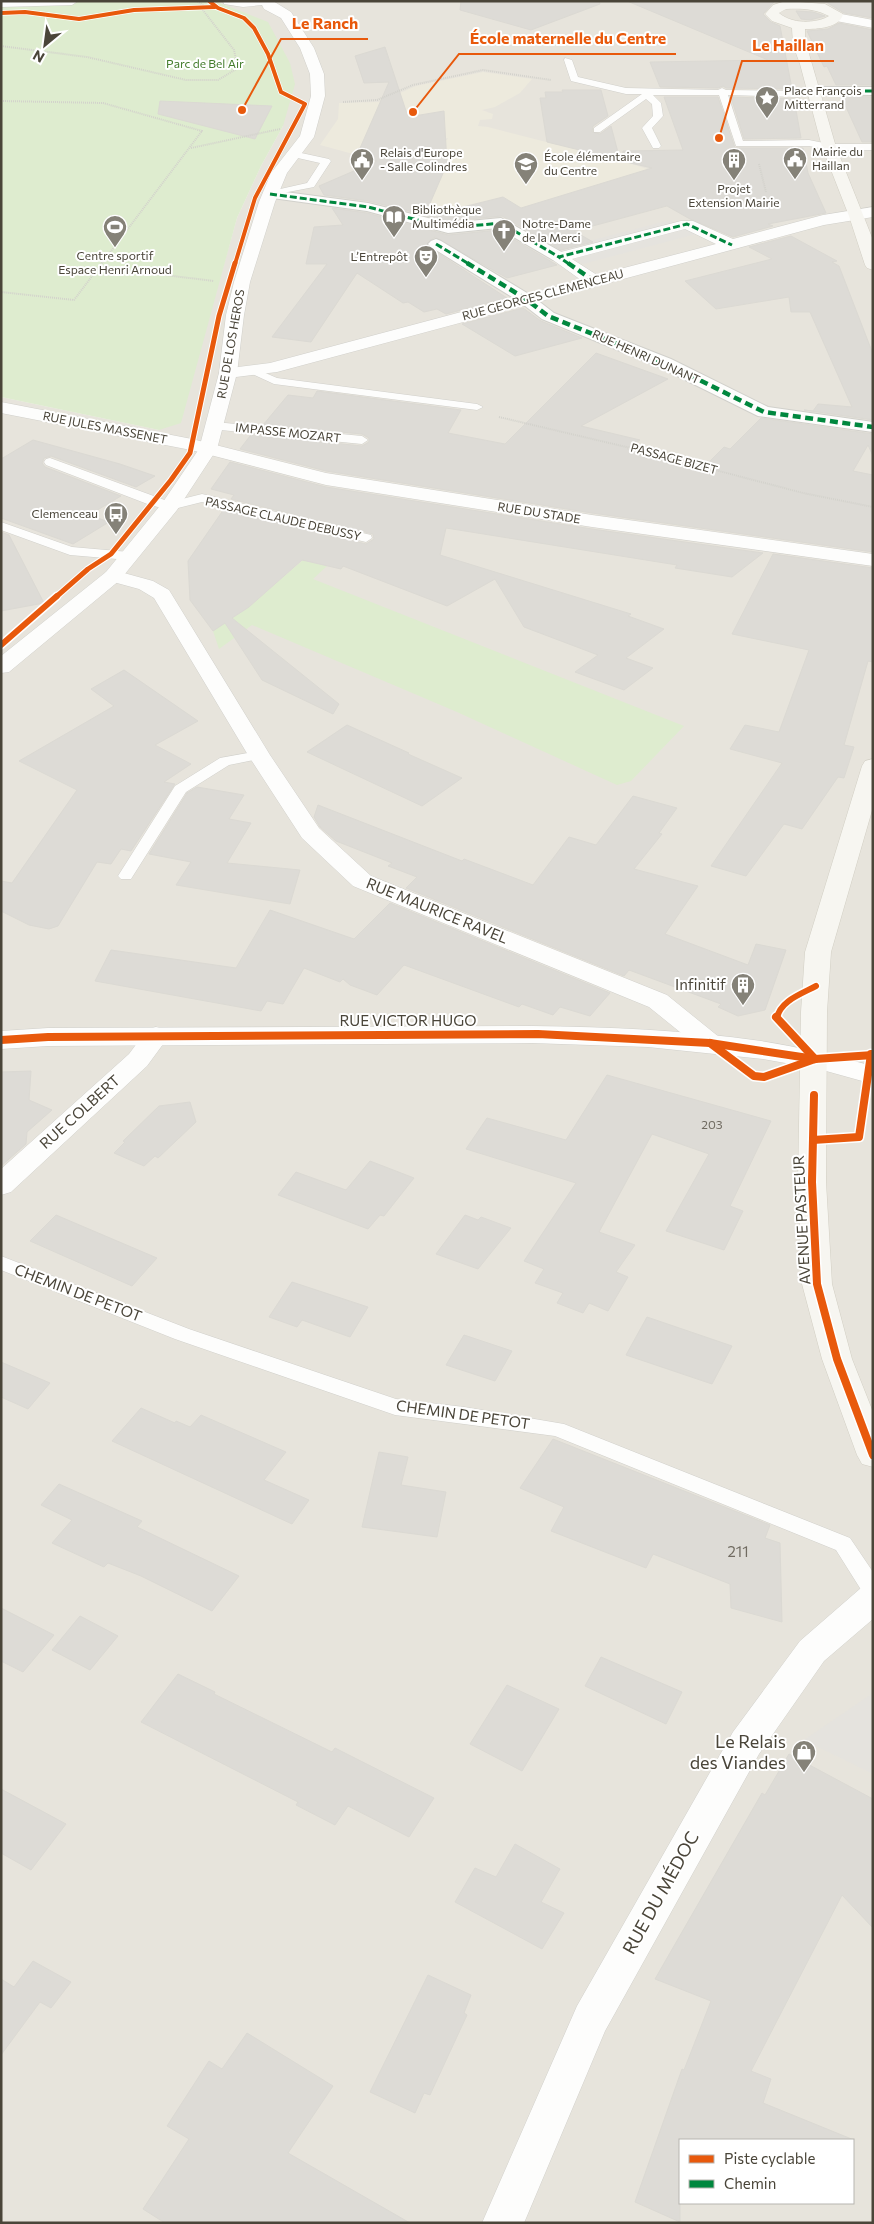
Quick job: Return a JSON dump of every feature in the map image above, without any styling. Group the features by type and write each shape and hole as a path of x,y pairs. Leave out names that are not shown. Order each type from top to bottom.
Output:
{"main road":[{"path":"791,3 825,8 836,14 836,18 819,24 799,25 780,21 772,14 777,8 791,3"},
{"path":"799,25 797,31 803,57 815,91 829,147 865,214 873,265"},
{"name":"AVENUE PASTEUR","path":"873,766 818,952 814,1012 812,1182 817,1284 837,1359 873,1455"}],"street":[{"path":"1,3 72,1"},
{"path":"229,1 243,3 264,1"},
{"name":"RUE DE LOS HEROS","path":"1,666 114,576 170,506 208,449 228,373 240,290 270,194 279,174 292,154 307,137 317,103 317,74 306,48 286,15 269,6 264,1"},
{"path":"836,18 872,23"},
{"path":"815,91 873,91"},
{"path":"270,194 368,207 448,228 501,223 559,257 594,282"},
{"name":"RUE GEORGES CLEMENCEAU","path":"228,373 271,368 822,220 865,214"},
{"path":"559,257 687,224 732,245"},
{"name":"RUE HENRI DUNANT","path":"436,244 526,299 548,316 664,363 764,412 873,427"},
{"name":"RUE JULES MASSENET","path":"1,407 208,449"},
{"name":"RUE DU STADE","path":"208,449 326,479 592,521 873,560"},
{"name":"RUE MAURICE RAVEL","path":"114,576 146,585 162,594 259,755 310,833 362,881 658,1001 710,1043"},
{"name":"RUE VICTOR HUGO","path":"1,1040 48,1037 538,1034 710,1043 814,1059 873,1075"},
{"name":"RUE COLBERT","path":"1,1185 138,1060 156,1036"},
{"name":"RUE DU MÉDOC","path":"503,2223 591,2019 746,1742 812,1651 873,1598"}],"lane":[{"path":"568,60 574,79 626,90 651,93 722,91 798,94 815,91"},
{"path":"722,91 739,144 809,143 829,147 873,147"},
{"path":"596,130 634,102 651,93"},
{"path":"651,93 656,103 658,116 647,128 656,146"},
{"path":"270,194 311,185 326,161 292,154"},
{"path":"254,371 274,381 477,407"},
{"name":"IMPASSE MOZART","path":"214,426 362,440"},
{"path":"50,462 154,502 170,506"},
{"name":"PASSAGE CLAUDE DEBUSSY","path":"170,506 202,498 366,538"},
{"path":"1,526 70,551 129,556"},
{"path":"126,876 180,789 225,761 259,755"},
{"name":"CHEMIN DE PETOT","path":"1,1263 182,1334 395,1407 464,1414 557,1429 843,1544 873,1590"}],"path":[{"path":"1,46 87,57 186,80 218,80 238,68 234,50 202,9 203,4 197,1"},
{"path":"192,9 214,7 209,1"},
{"path":"317,103 377,100 413,85 483,70 551,80"},
{"path":"1,100 103,104 202,131 74,300 1,292"},
{"path":"190,148 284,128"},
{"path":"98,267 220,282"}],"shaded area":[{"path":"215,1 873,1 873,2223 1,2223 1,397 159,430 220,278 237,218 261,166 283,126 226,5"},
{"name":"École élémentaire du Centre","path":"483,72 532,79 520,93 495,107 482,110 493,114 492,119 480,120 478,126 558,145 563,143 651,170 693,200 561,234 505,211 474,218 451,220 357,199 388,180 354,171 358,169 357,166 372,156 433,158 448,138 353,154 320,145 338,119 339,103 379,102 416,86"},
{"path":"670,220 696,234 583,264 558,249"},
{"path":"873,1693 873,1774 804,1740"}],"green space":[{"name":"Centre sportif Espace Henri Arnoud","path":"1,1 215,1 268,22 290,63 295,84 283,126 261,166 237,218 181,423 159,430 1,397"},
{"path":"303,560 327,566 313,579 684,726 631,781 617,785 457,712 252,625 219,649 213,631 246,609"}],"building":[{"path":"461,1 599,1 600,4 531,30 460,10"},
{"path":"627,1 775,1 763,14 771,22 780,26 792,89 726,88 723,86 718,88 660,87 650,62 768,60"},
{"path":"814,1 873,1 873,18 844,13 826,2"},
{"path":"796,11 813,12 825,16 810,20 801,19"},
{"path":"839,23 873,30 873,85 836,85 827,66 824,67 807,31 828,29"},
{"path":"385,47 408,117 444,111 447,164 425,215 368,201 324,195 319,186 377,161 357,155 389,82 364,83 355,56"},
{"path":"562,90 601,90 608,116 593,126 592,132 600,134 611,126 620,160 547,142 540,98 546,98 545,92 563,92"},
{"path":"841,96 873,97 873,142 862,142"},
{"path":"664,97 718,97 735,148 803,148 808,173 826,213 768,224 773,226 733,237 690,219 667,206 574,231 593,242 561,250 502,216 448,221 427,216 503,197 521,208 652,168 622,161 623,151 683,150"},
{"name":"Place François Mitterrand","path":"731,97 794,99 801,138 744,139"},
{"path":"160,101 272,106 255,139 158,114"},
{"path":"332,208 367,213 448,235 498,230 557,265 507,278 435,237 427,243 430,248 507,298 446,314 437,309 424,312 408,302 403,303 357,273 311,342 272,337 327,264 306,264 314,227 343,225"},
{"path":"791,236 837,261 832,262 839,266 873,354 873,420 804,410 813,411 818,404 852,407 810,312 791,312 789,297 716,309 685,281 772,259 749,247"},
{"path":"523,308 541,321 582,338 515,356 462,324"},
{"path":"596,353 668,379 581,426 640,440 627,449 703,468 724,447 730,449 761,418 873,434 873,456 868,445 853,471 873,475 873,552 592,513 326,471 240,449 250,436 253,435 362,446 369,442 369,438 362,434 263,425 288,395 313,398 317,391 461,410 448,433 505,444"},
{"path":"33,440 120,464 155,476 136,487 51,456 44,458 42,463 45,467 121,496 89,515 109,522 73,544 1,518 1,459"},
{"path":"230,462 326,487 592,529 763,553 732,577 675,568 677,565 446,528 440,555 631,614 628,616 664,629 626,658 653,668 624,690 575,672 598,655 524,627 495,579 447,606 343,566 341,569 302,560 249,607 232,618 339,704 333,714 262,680 225,623 213,631 190,600 188,561 224,509 366,544 374,539 373,534 231,499 234,495 211,489"},
{"path":"1,532 9,535 44,603 1,611"},
{"path":"773,554 873,568 873,662 868,661 844,745 854,747 844,778 838,777 802,829 784,824 746,876 711,866 782,763 730,749 745,725 779,732 809,650 732,634"},
{"path":"124,670 198,721 155,745 191,764 164,782 175,784 131,851 121,849 111,864 97,862 58,926 49,929 29,925 1,911 1,881 12,883 77,790 19,761 114,706 91,689"},
{"path":"347,725 462,778 422,806 307,752"},
{"path":"197,787 244,795 229,819 251,823 227,863 300,870 290,904 176,885 191,862 149,854 187,793"},
{"path":"633,796 677,808 659,833 662,834 634,869 698,886 665,934 748,965 756,944 786,950 765,1010 738,1016 718,1007 721,1004 629,970 624,976 406,888 417,877 388,866 392,863 336,841 320,827 314,817 318,805 462,861 464,859 533,885 569,837 596,845"},
{"path":"390,903 610,993 590,1016 560,1007 553,1015 522,1004 519,1007 404,965 377,995 350,985 343,979 340,982 304,968 283,1004 267,1001 261,1011 95,981 111,950 236,968 270,910 354,939"},
{"path":"31,1071 29,1100 52,1110 27,1132 26,1144 1,1166 1,1072"},
{"path":"607,1075 771,1121 730,1206 743,1211 724,1250 666,1231 709,1154 652,1134 599,1232 635,1245 616,1272 628,1277 608,1311 589,1303 583,1313 557,1303 563,1293 535,1283 544,1269 524,1261 576,1183 466,1149 487,1118 566,1140"},
{"path":"190,1102 196,1122 158,1158 155,1156 144,1166 114,1153 125,1142 123,1141 159,1106"},
{"path":"370,1161 414,1178 384,1216 380,1215 368,1229 278,1195 296,1172 346,1190"},
{"path":"56,1215 157,1258 132,1286 30,1241"},
{"path":"465,1215 478,1220 481,1217 511,1228 478,1269 436,1254"},
{"path":"292,1282 368,1307 350,1337 302,1320 297,1327 269,1317"},
{"path":"647,1317 732,1346 712,1384 626,1355"},
{"path":"464,1335 512,1351 495,1381 446,1365"},
{"path":"1,1362 50,1383 28,1409 1,1397"},
{"path":"141,1408 175,1423 176,1421 190,1427 201,1415 286,1452 264,1480 309,1500 292,1524 112,1441"},
{"path":"553,1439 770,1525 765,1538 780,1543 782,1622 731,1608 730,1584 653,1554 646,1568 551,1531 564,1507 520,1488"},
{"path":"379,1452 408,1457 401,1485 446,1492 437,1537 362,1527"},
{"path":"59,1484 142,1521 137,1527 239,1576 212,1611 141,1576 108,1563 104,1567 52,1543 72,1520 41,1505"},
{"path":"1,1608 54,1635 23,1672 1,1661"},
{"path":"80,1616 118,1636 90,1670 52,1650"},
{"path":"601,1657 682,1692 666,1724 585,1686"},
{"path":"178,1674 215,1692 214,1694 332,1752 335,1748 434,1798 409,1837 348,1806 335,1825 296,1805 298,1802 141,1722"},
{"path":"507,1685 559,1709 522,1771 470,1744"},
{"path":"789,1754 873,1799 873,1928 842,1895 751,2071 771,2079 763,2103 852,2139 679,2139 680,2222 635,2202 682,2069 684,2070 711,2001 655,1979 762,1793 765,1795"},
{"path":"1,1789 66,1824 31,1870 1,1853"},
{"path":"515,1844 560,1869 541,1902 564,1913 542,1949 455,1902 475,1868 496,1877"},
{"path":"33,1961 71,1982 51,2008 40,2002 1,2055 1,1979 14,1987"},
{"path":"428,1975 471,1995 464,2013 467,2015 430,2095 424,2093 415,2113 370,2092"},
{"path":"247,2033 333,2086 288,2153 410,2223 165,2223 143,2209 189,2139 167,2126 209,2061 222,2069"}],"marked path":[{"path":"815,91 873,91"},
{"path":"270,194 368,207 448,228 501,223 559,257"},
{"path":"594,281 559,257 687,224 732,245"},
{"path":"436,244 526,299 548,316 665,363 764,412 873,427"}],"cycle path":[{"path":"1,645 88,569 111,554 171,480 190,453 219,316 255,198 305,104 281,92 264,45 254,28 244,18 218,8 209,1"},
{"path":"1,13 25,12 79,19 134,10 215,7"},
{"path":"815,1059 784,1024 776,1018 787,1002 816,986"},
{"path":"1,1040 48,1037 538,1034 710,1043 815,1059"},
{"path":"710,1043 754,1076 764,1077 815,1059 873,1055"},
{"path":"813,1140 859,1137 871,1054"},
{"path":"814,1095 812,1182 817,1284 837,1359 873,1455"}],"place":[{"name":"Le Ranch","path":"242,110"},
{"name":"École maternelle du Centre","path":"413,112"},
{"name":"Place François Mitterrand","path":"767,119"},
{"name":"Le Haillan","path":"719,138"},
{"name":"Mairie du Haillan","path":"795,180"},
{"name":"Relais d'Europe - Salle Colindres","path":"362,181"},
{"name":"Projet Extension Mairie","path":"734,181"},
{"name":"École élémentaire du Centre","path":"526,185"},
{"name":"Bibliothèque Multimédia","path":"394,238"},
{"name":"Centre sportif Espace Henri Arnoud","path":"115,248"},
{"name":"Notre-Dame de la Merci","path":"504,252"},
{"name":"L’Entrepôt","path":"426,278"},
{"name":"Clemenceau","path":"116,535"},
{"name":"Infinitif","path":"743,1006"},
{"name":"Le Relais des Viandes","path":"804,1773"}],"park label":[{"name":"Parc de Bel Air","path":"205,64"}]}
